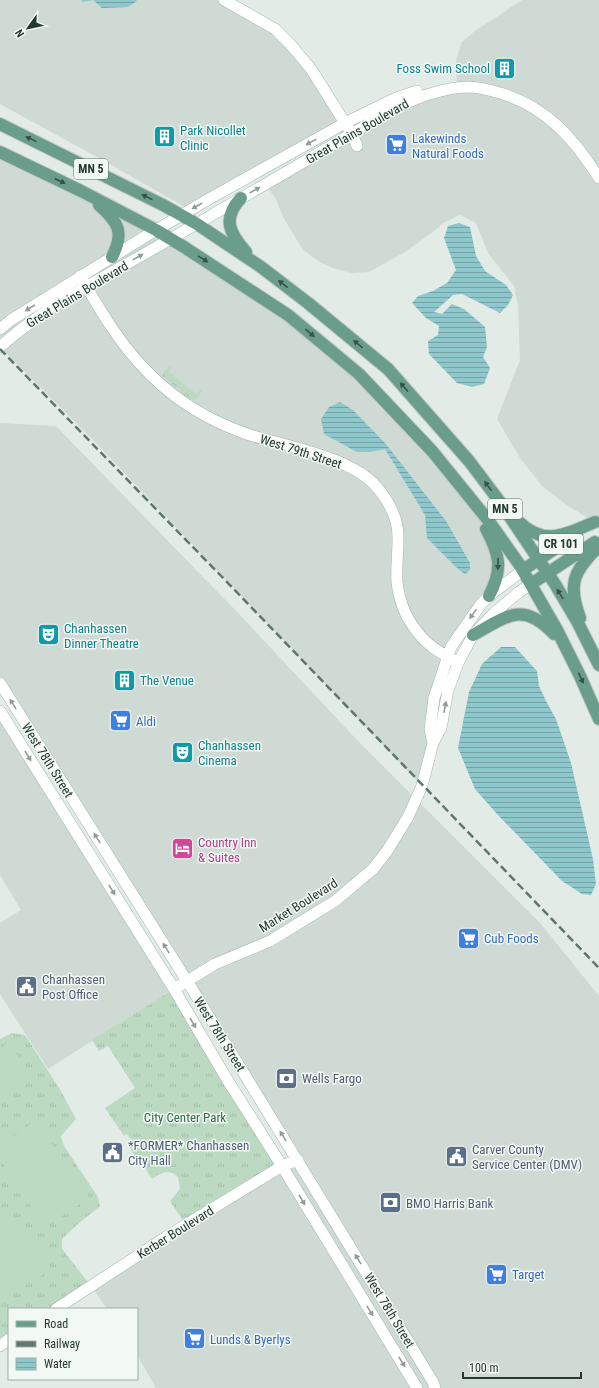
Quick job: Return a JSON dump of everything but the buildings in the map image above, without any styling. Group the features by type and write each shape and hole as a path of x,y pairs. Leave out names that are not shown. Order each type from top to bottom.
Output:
{"main road":[{"name":"MN 5","path":"0,124 182,214 261,267 308,303 388,370 469,461 500,502 548,573 588,642 599,665"},
{"name":"MN 5","path":"0,152 81,191 170,238 288,315 359,374 432,451 488,520 523,570 570,656 599,719"},
{"path":"81,191 99,205 115,222 119,236 112,256"},
{"path":"241,198 234,206 230,216 230,230 236,241 261,267"},
{"path":"465,492 497,551 499,567 495,584 489,596"},
{"path":"500,502 523,526 539,536 557,536 597,521"},
{"name":"Market Boulevard","path":"523,570 597,521"},
{"name":"Market Boulevard","path":"531,584 599,540"},
{"path":"588,642 578,614 573,584 577,573 588,557 599,546"},
{"path":"473,635 504,618 513,615 528,615 537,619 550,630 570,656"}],"street":[{"path":"224,0 275,29 291,45 311,69 352,134 357,146"},
{"name":"Great Plains Boulevard","path":"0,329 10,320 182,214 345,123 396,98 421,89 440,86 458,88"},
{"path":"458,88 469,87 490,90 511,96 536,108 550,118 567,134 586,158 599,178"},
{"name":"Great Plains Boulevard","path":"0,347 20,329 86,286 412,100 458,88"},
{"name":"West 79th Street","path":"80,276 109,324 142,366 165,389 216,421 247,434 329,458 360,472 372,482 391,507 396,524 398,538 397,581 399,596 407,616 420,635 435,649 458,663"},
{"name":"Market Boulevard","path":"433,743 430,729 434,698 451,648 472,616 489,596 523,570"},
{"name":"Market Boulevard","path":"174,989 214,964 274,938 335,901 373,869 387,851 408,817 422,786 433,743 441,728 448,690 458,663 473,635 494,613 531,584"},
{"name":"West 78th Street","path":"0,684 298,1160 436,1388"},
{"name":"West 78th Street","path":"0,711 174,989 228,1081 282,1166 417,1388"},
{"name":"Kerber Boulevard","path":"58,1308 166,1237 282,1166 298,1160"},
{"path":"0,1346 8,1340"}],"shaded area":[{"path":"0,0 224,0 270,26 297,52 345,123 190,210 0,104"},
{"path":"522,0 599,0 599,519 595,522 568,506 542,486 520,458 497,419 520,360 518,306 514,286 488,253 476,223 460,215 443,223 405,252 369,272 352,273 335,269 318,261 303,250 283,217 276,199 265,184 403,104 457,88 456,60 462,42 476,30"},
{"path":"0,152 221,270 359,374 477,514 493,541 489,596 479,607 439,679 422,786 94,441 0,347"},
{"path":"0,423 56,426 240,615 356,739 541,924 599,996 599,1388 156,1388 138,1357 138,1308 106,1308 91,1286 297,1160 0,683"},
{"path":"0,710 174,989 48,1069 0,994 0,923 21,910 0,875"}],"green space":[{"path":"169,366 171,367 169,372 196,394 202,390 197,399 191,400 163,377 162,373"},
{"name":"City Center Park","path":"174,989 282,1166 186,1225 170,1201 180,1189 178,1177 175,1174 165,1172 152,1179 145,1168 143,1169 128,1145 131,1140 127,1134 124,1136 105,1108 135,1088 108,1046 99,1051 92,1040"},
{"path":"12,1033 25,1035 59,1088 76,1119 61,1136 64,1146 98,1197 100,1206 62,1239 62,1249 91,1286 58,1308 8,1308 8,1341 0,1346 0,1039"},
{"path":"9,1043 29,1073 0,1091 0,1048"},
{"path":"31,1124 44,1132 89,1198 45,1227 0,1159 0,1145"},
{"path":"12,1217 38,1251 43,1253 50,1266 49,1271 3,1299 0,1296 0,1219"}],"water":[{"path":"81,0 93,0 83,2"},
{"path":"93,0 137,1 128,7 102,8"},
{"path":"459,223 470,227 476,256 485,271 506,285 513,295 508,305 500,313 462,294 453,295 434,312 442,314 452,304 464,309 485,327 487,347 483,357 490,368 484,384 472,387 457,383 429,354 428,341 438,335 439,326 426,318 412,303 418,296 433,291 447,283 456,270 444,238 448,226"},
{"path":"340,402 353,410 385,443 446,521 470,563 470,570 465,574 459,570 427,538 425,515 385,449 370,452 357,452 324,434 321,419 329,407"},
{"path":"501,647 515,647 537,671 539,686 556,719 571,763 593,859 596,884 591,895 582,894 562,881 497,814 475,789 458,748 469,692 482,664"}],"railway":[{"path":"0,349 599,968"}],"place":[{"name":"Foss Swim School","path":"505,68"},
{"name":"Park Nicollet Clinic","path":"164,137"},
{"name":"Lakewinds Natural Foods","path":"397,145"},
{"name":"Chanhassen Dinner Theatre","path":"48,635"},
{"name":"The Venue","path":"124,680"},
{"name":"Aldi","path":"121,721"},
{"name":"Chanhassen Cinema","path":"182,752"},
{"name":"Country Inn & Suites","path":"182,849"},
{"name":"Cub Foods","path":"469,938"},
{"name":"Chanhassen Post Office","path":"27,986"},
{"name":"Wells Fargo","path":"287,1078"},
{"name":"*FORMER* Chanhassen City Hall","path":"112,1152"},
{"name":"Carver County Service Center (DMV)","path":"457,1156"},
{"name":"BMO Harris Bank","path":"391,1203"},
{"name":"Target","path":"496,1274"},
{"name":"Lunds & Byerlys","path":"195,1339"}]}
